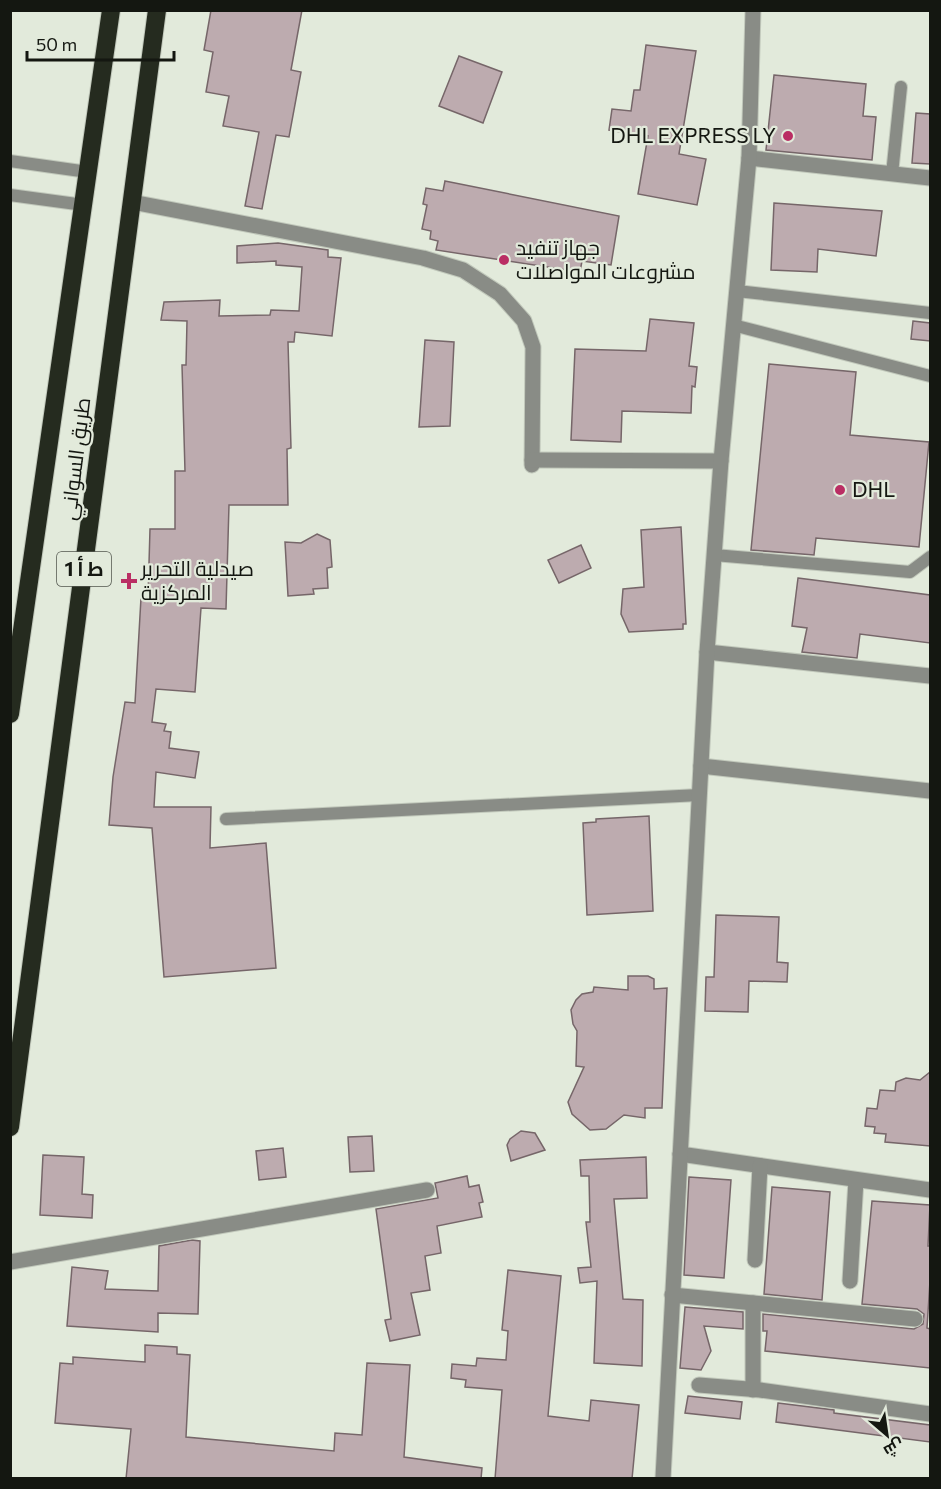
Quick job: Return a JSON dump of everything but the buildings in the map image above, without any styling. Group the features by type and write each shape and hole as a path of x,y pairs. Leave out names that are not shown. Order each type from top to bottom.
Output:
{"highway":[{"name":"طريق السواني","path":"10,714 111,10"},
{"name":"طريق السواني","path":"10,1127 157,10"}],"street":[{"path":"663,1479 707,652 721,461 749,158 753,10"},
{"path":"749,158 930,178"},
{"path":"132,202 423,258 463,270 500,294 514,307 524,321 533,346 532,462 721,461"},
{"path":"707,652 930,676"},
{"path":"701,766 930,791"},
{"path":"680,1154 930,1190"},
{"path":"755,1260 760,1166"},
{"path":"850,1281 856,1180"},
{"path":"10,1262 427,1190"},
{"path":"672,1295 915,1319"},
{"path":"753,1303 753,1390"},
{"path":"699,1385 930,1414"}],"lane":[{"path":"892,174 901,87"},
{"path":"10,161 88,172"},
{"path":"10,195 84,206"},
{"path":"737,291 930,314"},
{"path":"734,325 930,376"},
{"path":"714,555 910,572 930,557"},
{"path":"226,819 699,795"}],"place":[{"name":"DHL EXPRESS LY","path":"788,136"},
{"name":"جهاز تنفيد مشروعات المواصلات","path":"504,260"},
{"name":"DHL","path":"840,490"},
{"name":"صيدلية التحرير المركزية","path":"129,581"}]}
